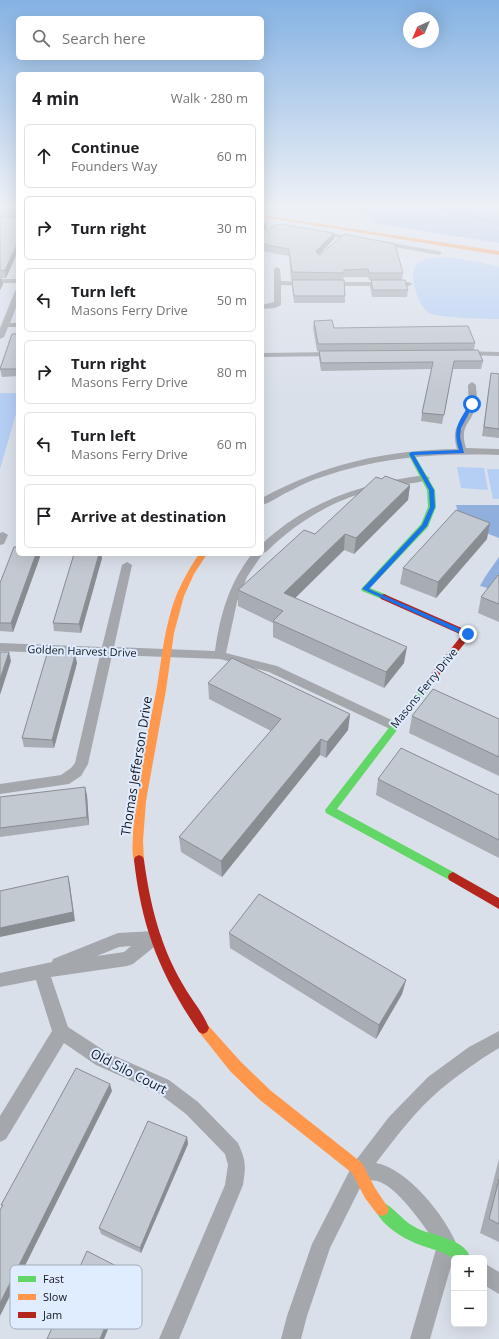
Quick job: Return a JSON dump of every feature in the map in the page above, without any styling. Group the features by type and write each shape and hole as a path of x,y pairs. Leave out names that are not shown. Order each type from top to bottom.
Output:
{"street":[{"path":"264,307 272,306 278,303 277,268"},
{"path":"0,282 16,282"},
{"path":"278,284 409,284"},
{"path":"0,337 4,321 16,297"},
{"path":"4,321 16,324"},
{"path":"452,353 499,354"},
{"path":"264,355 340,354"},
{"path":"462,452 458,437 458,428 472,404 472,385"},
{"path":"264,501 294,484 327,472 385,457 411,454 499,452"},
{"name":"Masons Ferry Drive","path":"411,454 431,490 432,507 425,525 365,589 468,634 394,726 330,810 499,904"},
{"path":"264,548 276,535 299,518 329,502 360,490 404,480 425,478"},
{"name":"Thomas Jefferson Drive","path":"202,556 187,579 178,600 165,654 162,685 138,826 138,860 146,918 170,978 181,998 226,1057 287,1114 359,1170"},
{"path":"220,655 224,625 230,601 238,581 257,556"},
{"path":"0,789 64,780 76,772 81,764 127,565"},
{"name":"Golden Harvest Drive","path":"0,647 220,655 273,669 394,726"},
{"path":"0,980 41,971 127,959 154,938"},
{"path":"0,1133 61,1032 41,971"},
{"name":"Old Silo Court","path":"61,1032 102,1059 163,1086 192,1108 232,1149 237,1165 234,1185 169,1339"},
{"path":"291,1339 297,1316 322,1244 359,1170 395,1122 434,1083 475,1053 499,1039"},
{"path":"359,1170 385,1174 392,1179 423,1209 447,1245 460,1255"},
{"path":"359,1170 369,1191 394,1221 408,1232 424,1239 447,1245"},
{"path":"420,1339 447,1245"},
{"path":"487,1275 499,1284"}],"shaded area":[{"path":"414,268 499,268 499,319 462,318 434,315 429,313 421,304 418,297 415,289 413,274"},
{"path":"0,393 16,393 16,414 0,469"},
{"path":"457,467 484,468 488,490 461,488"},
{"path":"487,469 499,469 499,499 493,499"},
{"path":"456,505 499,505 499,538 478,530 458,512"},
{"path":"499,557 499,591 480,586 485,577"}],"building":[{"path":"0,268 6,268 5,270 0,271"},
{"path":"292,268 402,268 403,273 369,273 368,269 344,270 344,273 292,272"},
{"path":"292,280 344,280 345,296 294,296"},
{"path":"371,280 405,280 408,290 373,290"},
{"path":"332,320 334,328 468,326 475,343 318,344 314,321"},
{"path":"12,334 16,334 16,369 0,369"},
{"path":"478,350 483,361 454,361 444,415 422,413 433,362 321,363 319,351"},
{"path":"491,373 499,374 499,429 484,427"},
{"path":"385,476 410,485 356,538 345,534 284,593 407,647 386,672 273,621 283,611 238,590 304,530 315,534 376,477 382,479"},
{"path":"456,510 490,523 438,582 403,568"},
{"path":"14,547 16,547 16,556 35,556 11,623 0,623 0,583"},
{"path":"73,556 98,556 79,624 53,623"},
{"path":"498,575 499,576 499,604 481,597"},
{"path":"0,652 9,652 0,679"},
{"path":"47,654 75,655 52,740 22,738"},
{"path":"232,658 350,714 327,742 321,739 221,861 179,837 281,719 208,683"},
{"path":"433,689 499,719 499,757 412,716"},
{"path":"401,748 499,795 499,840 378,779"},
{"path":"85,787 87,817 0,828 0,797"},
{"path":"68,876 73,912 0,928 0,891"},
{"path":"259,894 406,980 379,1025 229,933"},
{"path":"76,1068 110,1084 19,1265 10,1265 10,1283 0,1303 0,1210 3,1205 1,1205"},
{"path":"148,1121 187,1137 140,1248 99,1228"},
{"path":"499,1179 499,1224 489,1219"},
{"path":"87,1251 114,1265 81,1265"},
{"path":"52,1329 104,1329 100,1339 47,1339"}],"traffic: fast":[{"path":"384,597 365,589 425,525 432,507 431,490 411,454"},
{"path":"426,686 330,810 453,877"},
{"path":"382,1209 395,1222 409,1232 424,1239 447,1245 460,1255"}],"traffic: slow":[{"path":"139,860 138,841 141,801 172,622 183,588 202,556"},
{"path":"203,1028 235,1066 265,1095 357,1168 370,1193 382,1209"}],"traffic: jam":[{"path":"384,597 468,634 426,686"},
{"path":"139,860 146,907 159,948 177,988 203,1028"},
{"path":"453,877 499,904"}],"route":[{"path":"468,634 365,589 425,525 432,507 431,490 411,454 462,452 458,437 458,428 466,417 472,404"}]}
